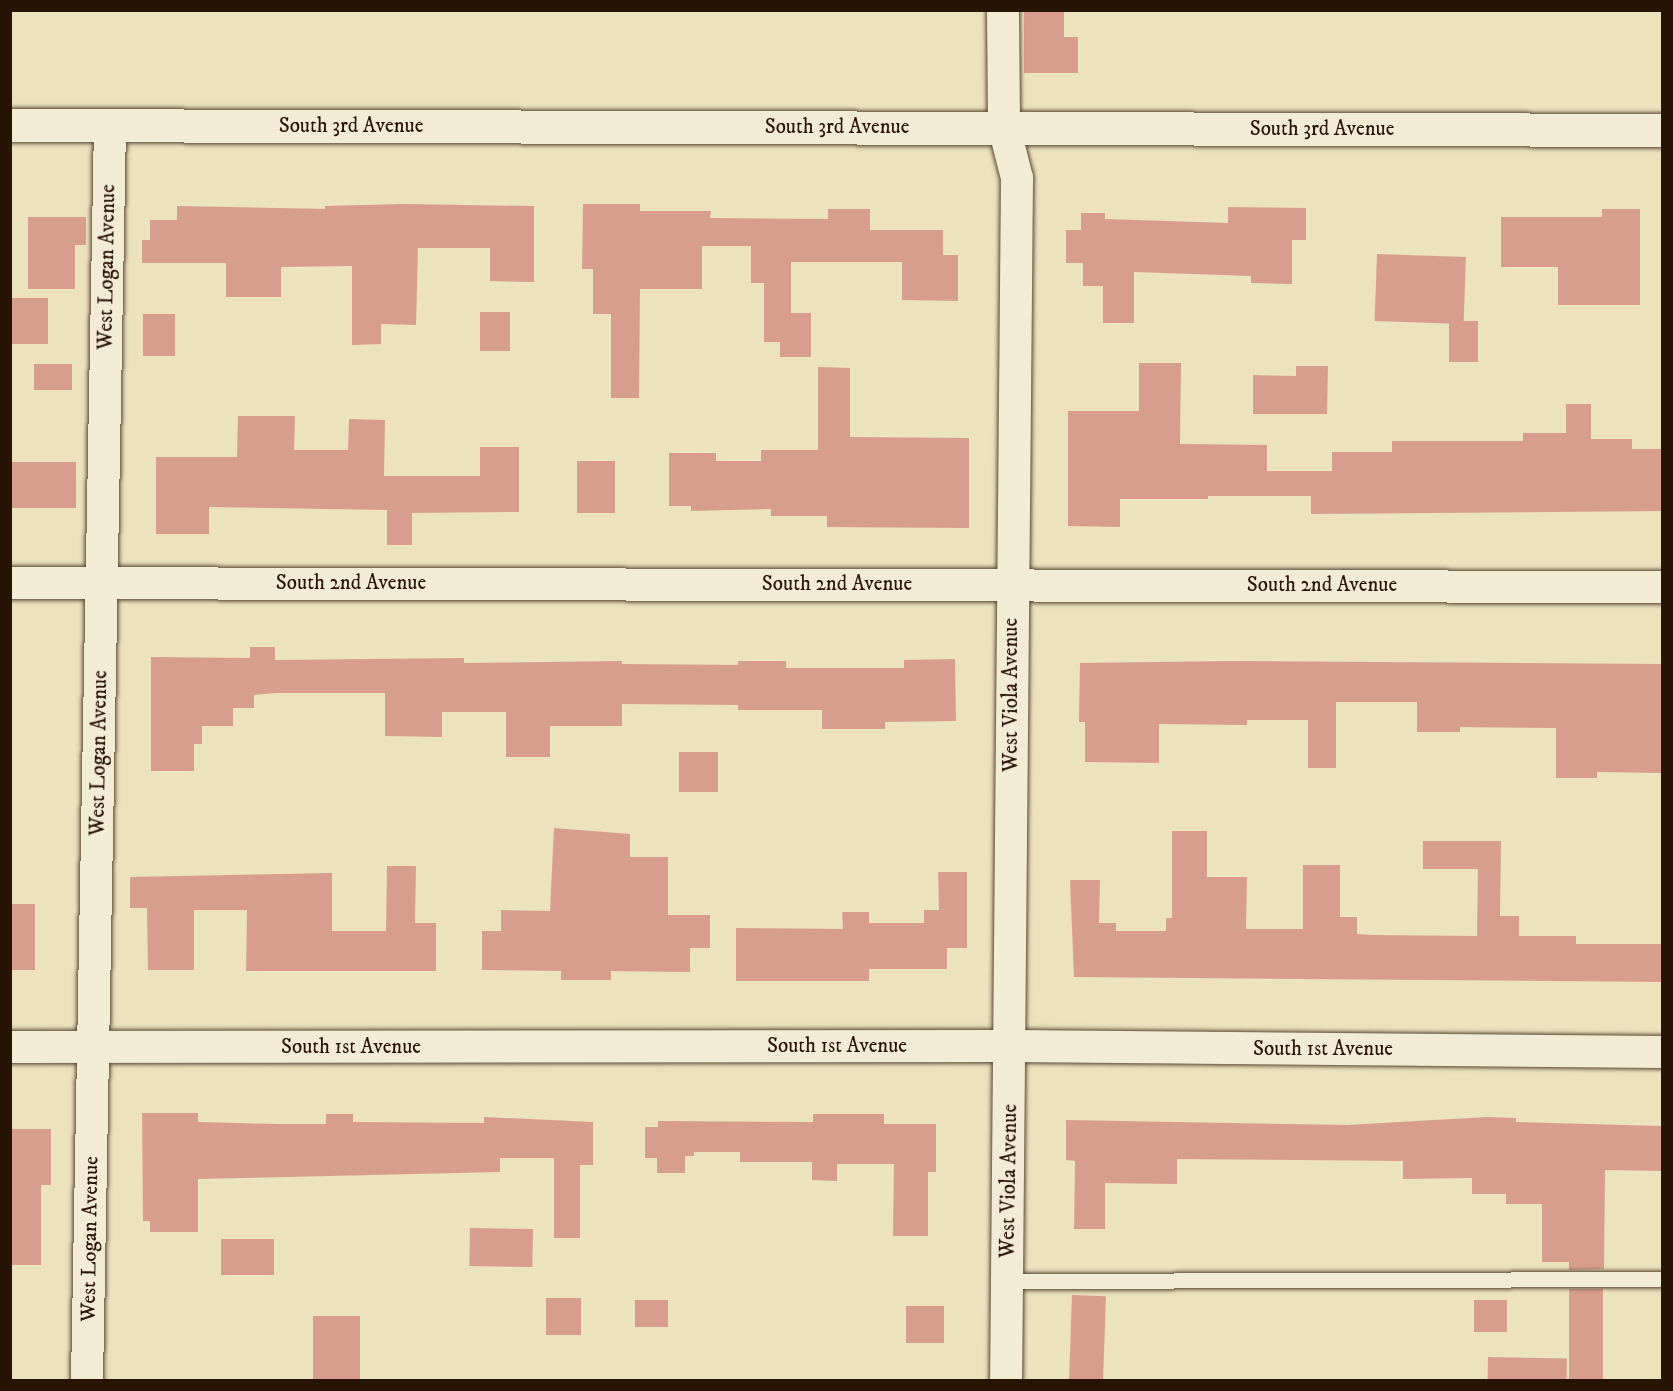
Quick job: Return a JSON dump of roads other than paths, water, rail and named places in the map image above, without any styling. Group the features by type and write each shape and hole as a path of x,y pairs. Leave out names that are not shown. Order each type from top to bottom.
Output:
{"street":[{"name":"West Viola Avenue","path":"1003,10 1004,127 1017,178 1011,584 1011,1046 1006,1380"},
{"name":"South 3rd Avenue","path":"10,125 1662,130"},
{"name":"West Logan Avenue","path":"87,1380 110,126"},
{"name":"South 2nd Avenue","path":"10,583 1662,587"},
{"name":"South 1st Avenue","path":"10,1047 1011,1046 1662,1052"}],"lane":[{"path":"1007,1281 1662,1280"}]}
